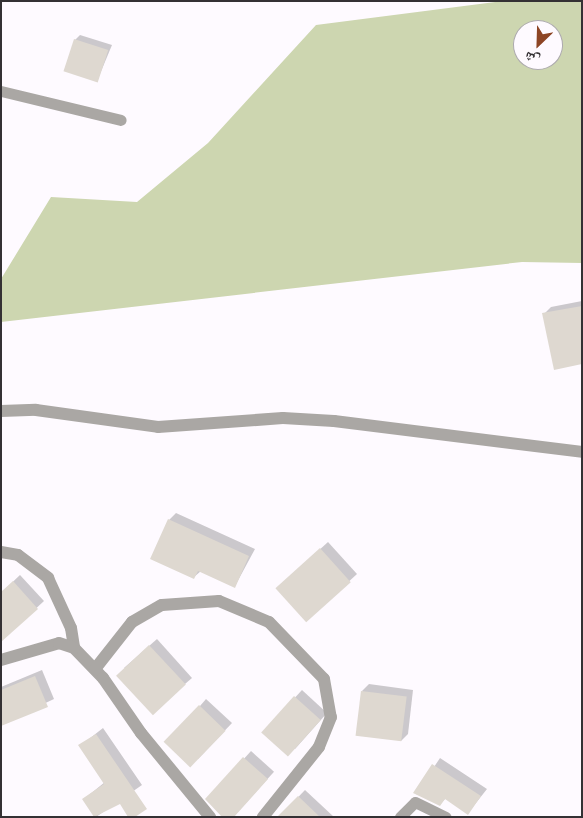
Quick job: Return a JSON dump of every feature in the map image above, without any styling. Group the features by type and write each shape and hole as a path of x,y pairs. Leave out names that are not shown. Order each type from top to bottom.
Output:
{"street":[{"path":"1,411 36,410 158,427 283,418 334,420 582,452"},
{"path":"1,552 18,555 48,578 71,628 74,648"},
{"path":"95,669 132,622 162,605 219,601 269,622 324,679 331,717 319,747 263,817"},
{"path":"1,660 59,643 74,648 95,669 188,795 210,817"}],"lane":[{"path":"1,91 120,120"},
{"path":"400,817 414,802 446,817"}],"green space":[{"path":"503,1 582,1 582,263 522,262 1,322 1,279 51,197 137,202 208,143 316,25"}],"building":[{"path":"74,39 108,50 98,82 63,71"},
{"path":"582,306 582,364 554,370 542,313"},
{"path":"168,519 249,556 235,588 198,571 194,579 150,559"},
{"path":"320,548 351,582 306,622 275,588"},
{"path":"13,581 38,609 1,642 1,592"},
{"path":"149,645 186,684 153,715 116,676"},
{"path":"35,676 48,707 1,726 1,690"},
{"path":"361,691 407,697 401,741 356,736"},
{"path":"294,696 321,720 288,757 261,732"},
{"path":"199,705 226,731 190,767 164,742"},
{"path":"96,734 147,809 135,817 128,817 120,804 94,817 82,799 104,784 78,745"},
{"path":"243,757 268,779 234,817 222,817 205,799"},
{"path":"432,764 481,796 468,815 445,799 440,806 413,793"},
{"path":"298,796 320,817 277,817"}]}
